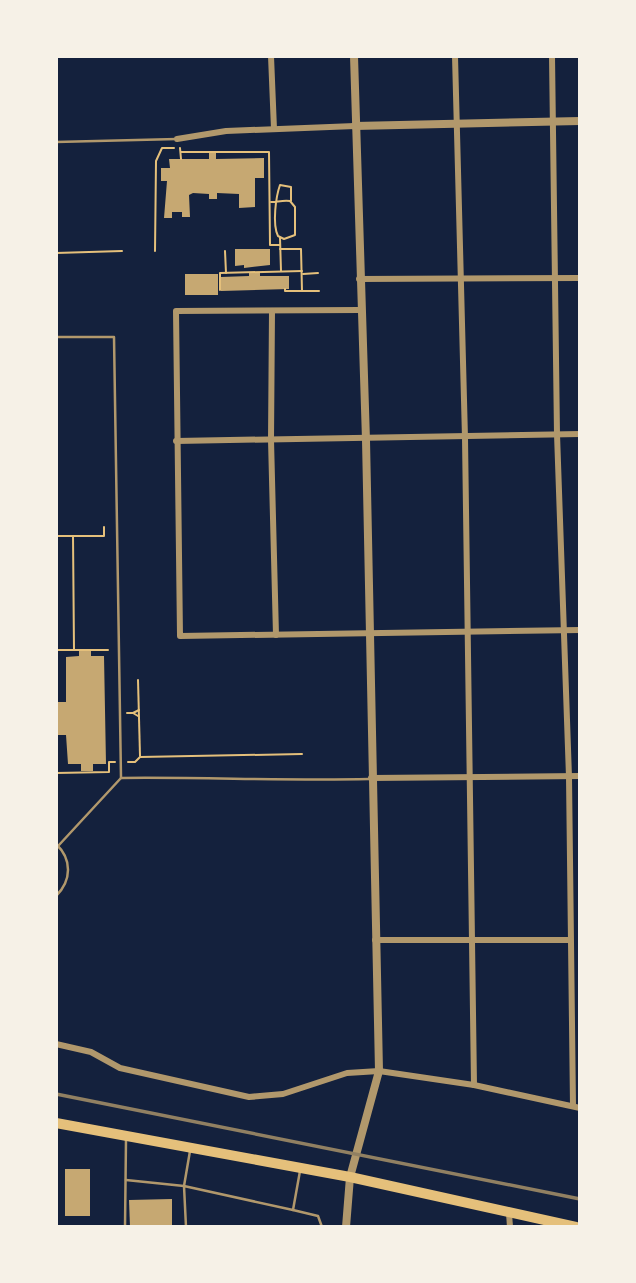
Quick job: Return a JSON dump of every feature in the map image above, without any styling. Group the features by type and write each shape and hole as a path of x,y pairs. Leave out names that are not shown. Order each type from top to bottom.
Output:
{"main road":[{"path":"56,1123 350,1177 576,1227"}],"street":[{"path":"271,56 274,129"},
{"path":"346,1227 350,1177 379,1071 366,440 354,56"},
{"path":"455,56 465,438 474,1085"},
{"path":"56,1044 91,1052 120,1068 249,1097 283,1094 347,1073 379,1071 474,1085 576,1107 570,940 569,776 557,434 552,56"},
{"path":"177,139 226,131 580,121"},
{"path":"359,279 462,281 580,278"},
{"path":"360,310 176,311 180,636 580,629"},
{"path":"272,312 271,440 276,635"},
{"path":"176,441 366,440 580,434"},
{"path":"371,779 580,776"},
{"path":"570,911 580,911"},
{"path":"375,940 570,940"},
{"path":"571,980 580,980"},
{"path":"509,1213 510,1227"}],"lane":[{"path":"56,142 177,139"},
{"path":"56,337 114,337 121,778 57,845 68,867 68,878 56,895"},
{"path":"121,778 244,777 273,781 371,779"},
{"path":"125,1227 126,1136"},
{"path":"186,1227 184,1186 190,1147"},
{"path":"293,1210 300,1168"},
{"path":"126,1180 184,1186 293,1210 318,1216 322,1227"}],"path":[{"path":"155,251 156,161 162,148 181,148 181,159"},
{"path":"181,152 269,152 271,245 280,245"},
{"path":"280,238 295,235 295,208 291,201 291,187 283,184 278,187 279,202 273,223 280,238 281,272"},
{"path":"271,202 291,201"},
{"path":"280,249 301,249 302,291"},
{"path":"56,253 122,251"},
{"path":"225,251 226,273"},
{"path":"220,290 220,273 318,273"},
{"path":"285,289 319,291"},
{"path":"56,536 104,536 104,527"},
{"path":"73,536 74,650"},
{"path":"57,702 56,650 107,650"},
{"path":"138,680 140,757"},
{"path":"125,713 139,710"},
{"path":"133,713 139,716"},
{"path":"127,762 135,762 140,757 302,754"},
{"path":"56,772 110,772 109,762"}],"building":[{"path":"209,153 216,153 216,159 264,158 264,178 255,178 255,207 239,208 239,194 217,193 217,199 209,199 209,194 193,193 189,195 190,217 182,217 182,212 172,212 172,218 164,218 167,181 161,181 161,168 170,168 169,159 209,159"},
{"path":"235,249 270,249 270,265 244,268 244,265 235,266"},
{"path":"249,273 260,273 260,276 289,276 289,289 221,291 221,277 249,276"},
{"path":"185,274 218,274 218,295 185,295"},
{"path":"79,650 91,650 91,656 104,656 106,764 93,764 93,771 81,771 81,764 68,764 66,735 56,735 56,702 66,702 66,657 79,656"},
{"path":"65,1169 90,1169 90,1216 65,1216"},
{"path":"172,1199 172,1227 130,1227 129,1200"}],"railway":[{"path":"56,1094 580,1199"}]}
